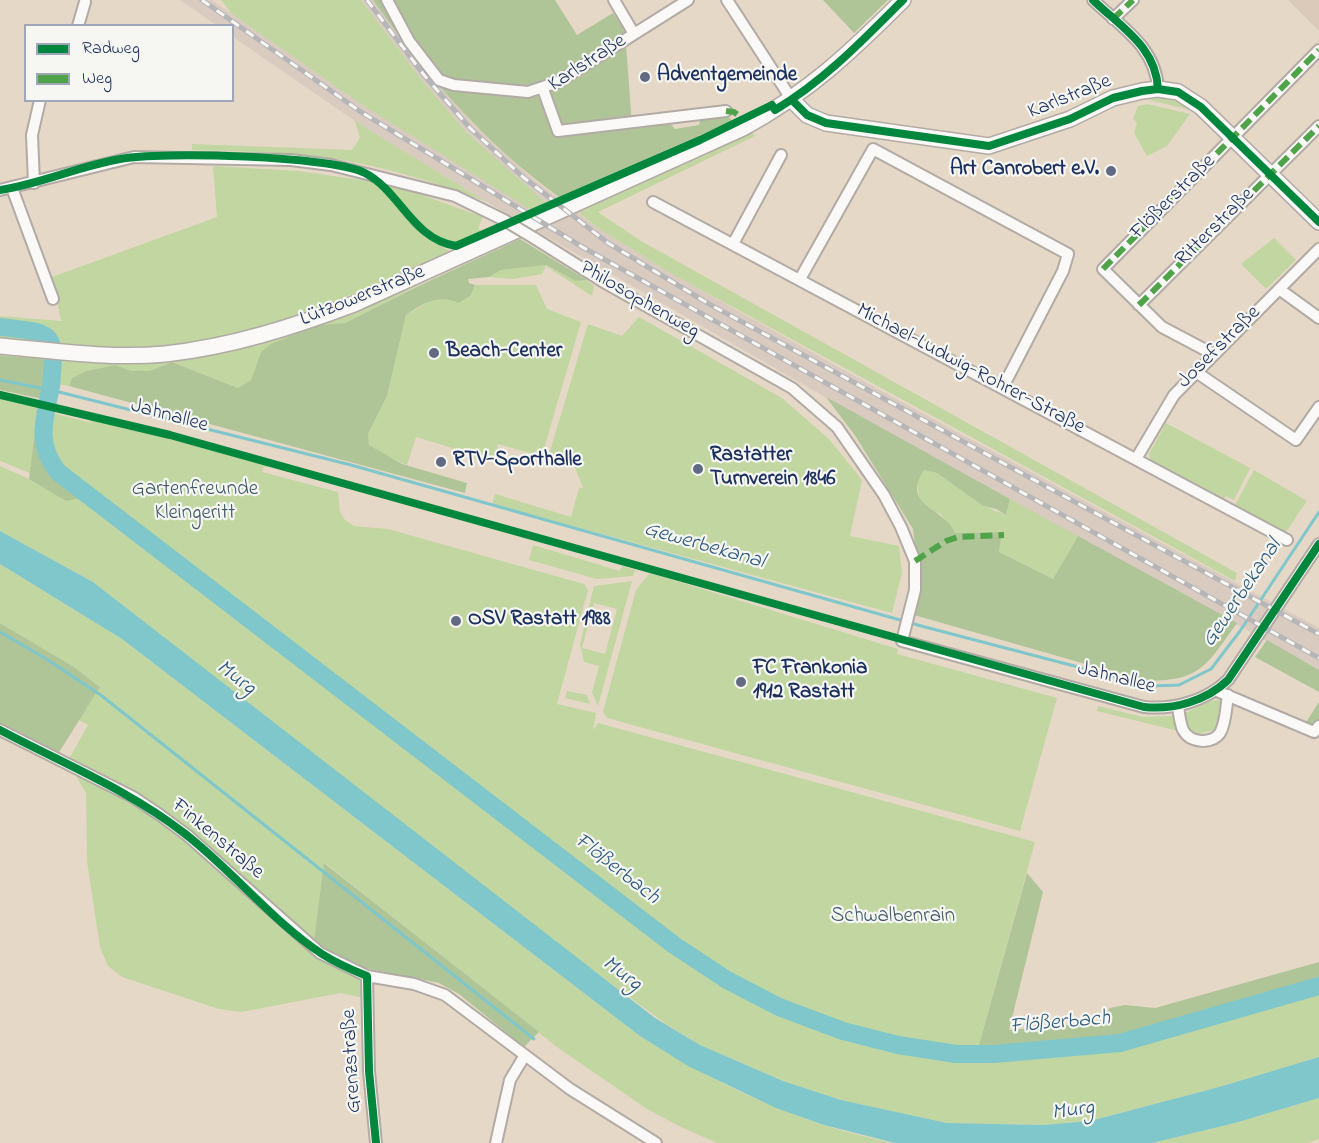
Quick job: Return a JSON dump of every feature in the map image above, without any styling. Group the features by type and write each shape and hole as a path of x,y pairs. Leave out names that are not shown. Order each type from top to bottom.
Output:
{"main road":[{"path":"792,100 849,53 903,0"},
{"name":"Karlstraße","path":"792,100 807,115 826,123 989,146 1070,119 1113,98 1158,89 1178,92 1194,100 1319,222"},
{"name":"Lützowerstraße","path":"0,346 54,351 163,354 232,344 304,322 354,304 704,148 792,100"}],"street":[{"path":"387,0 416,52 440,80 454,85 498,90 528,92 543,89"},
{"path":"614,0 634,34"},
{"name":"Karlstraße","path":"688,0 558,82 543,89 558,131 726,111"},
{"path":"727,0 792,100"},
{"path":"1093,0 1150,56 1157,72 1158,89"},
{"path":"1113,19 1133,0"},
{"path":"79,24 86,2"},
{"name":"Flößerstraße","path":"1139,304 1103,269 1319,50"},
{"path":"34,183 32,135 40,102"},
{"name":"Ritterstraße","path":"1139,304 1319,126"},
{"path":"800,279 873,148 1068,254 1063,271 1003,387"},
{"path":"733,244 781,155"},
{"name":"Philosophenweg","path":"0,190 134,157 227,158 331,165 455,196 504,220 607,284 792,388 837,427 884,495 910,547 916,572 911,612 902,641"},
{"path":"12,188 52,299"},
{"name":"Michael-Ludwig-Rohrer-Straße","path":"653,202 1287,540"},
{"name":"Josefstraße","path":"1136,459 1174,395 1319,249"},
{"path":"1279,289 1319,318"},
{"path":"1139,304 1162,327 1214,354"},
{"path":"1196,372 1296,440 1319,407"},
{"name":"Jahnallee","path":"902,641 1144,708 1178,706 1217,691 1228,680 1319,544"},
{"path":"1217,691 1314,732 1319,726"},
{"name":"Jahnallee","path":"1178,706 1182,729 1186,734 1199,741 1208,741 1215,738 1223,725 1228,695"},
{"name":"Finkenstraße","path":"0,730 133,797 160,815 187,835 307,943 335,962 367,976 431,988 459,1004 615,1120 656,1143"},
{"name":"Grenzstraße","path":"367,976 369,1071 376,1143"},
{"path":"496,1143 510,1080 525,1054"}],"shaded area":[{"path":"180,0 212,0 364,106 553,222 565,218 525,187 466,132 420,78 361,0 373,0 428,72 474,125 533,179 601,230 674,275 880,390 1319,628 1319,670 844,408 502,211 355,121 234,38 234,24 215,24"},
{"path":"1288,0 1319,0 1319,31"}],"green space":[{"path":"221,0 361,0 420,78 466,132 546,203 531,210 364,106 232,14"},
{"path":"373,0 555,0 577,35 613,13 625,31 632,125 670,123 675,129 699,125 700,120 729,117 732,121 559,197 481,131 435,81"},
{"path":"823,0 888,0 854,33"},
{"path":"1157,98 1177,101 1191,110 1149,100"},
{"path":"1147,104 1190,114 1167,146 1147,156 1134,133 1137,123 1133,119 1138,106"},
{"path":"355,121 487,202 403,174 337,159 238,151 192,150 192,144 352,150 360,138"},
{"path":"751,131 755,136 598,212 641,241 1237,573 1235,581 674,275 601,230 578,212 708,154"},
{"path":"213,166 298,171 397,186 483,217 478,228 482,232 444,248 450,251 341,299 267,325 229,335 191,343 132,348 76,346 0,338 0,316 61,321 52,277 217,217"},
{"path":"1274,238 1296,260 1266,289 1241,264"},
{"path":"520,239 587,280 575,281 547,265 501,270 489,277 468,279 469,283 475,285 471,295 459,303 444,299 431,301 406,315 387,396 368,434 369,445 402,464 467,483 465,493 69,386 72,378 86,371 115,365 132,371 149,371 172,362 238,388 251,380 261,352 271,344 317,325 345,323"},
{"path":"547,265 575,281 587,280 594,286 592,296 546,266 542,274 513,279 489,277 501,270"},
{"path":"427,282 345,323 317,325 261,352 251,380 238,388 172,362 149,371 132,371 115,365 86,371 72,378 69,386 57,384 62,360 131,360 356,311"},
{"path":"475,285 536,285 547,309 581,322 541,456 498,444 497,447 503,449 501,456 495,455 494,459 488,458 486,462 474,459 475,455 416,437 407,465 388,457 369,445 368,434 387,396 406,315 434,299 471,295"},
{"path":"639,317 782,398 829,439 862,480 850,536 899,546 902,573 892,613 492,504 495,494 571,517 579,488 583,488 574,465 548,458 588,324 622,336"},
{"path":"0,355 46,359 43,399 0,390"},
{"path":"826,397 1010,499 1006,515 996,509 983,506 937,473 924,470 918,482 917,492 927,506 950,524 955,533 1002,532 999,552 1053,579 1078,536 1237,623 1209,660 1191,674 1179,678 1145,681 914,615 920,589 913,529 856,437"},
{"path":"0,398 38,406 30,473 0,461"},
{"path":"38,406 42,407 39,436 45,458 56,473 86,497 66,501 29,479"},
{"path":"48,412 92,423 82,415 267,465 270,467 264,467 262,472 338,492 340,512 345,520 354,526 388,529 584,584 588,590 557,704 596,713 593,730 598,723 1035,842 977,1052 900,1041 840,1026 755,989 675,942 78,485 55,461 51,453 47,436"},
{"path":"1166,423 1250,468 1234,500 1226,496 1224,500 1151,462 1149,454"},
{"path":"0,466 66,500 86,497 671,946 720,980 754,998 809,1022 896,1048 956,1057 1015,1058 1119,1047 1144,1041 1195,1027 1319,985 1319,1057 1219,1087 1090,1121 1043,1125 947,1123 841,1100 783,1081 700,1045 666,1024 552,940 93,582 0,531"},
{"path":"924,470 937,473 983,506 1006,515 1010,499 1078,536 1053,579 999,552 1002,532 955,533 941,514 929,510 919,499 917,480"},
{"path":"1254,470 1307,501 1286,532 1235,505"},
{"path":"533,545 620,571 622,566 635,570 633,576 597,579 529,560"},
{"path":"0,564 122,639 640,1036 700,1071 762,1102 827,1126 895,1143 717,1143 679,1126 647,1109 557,1047 325,863 314,941 164,810 69,759 88,725 79,720 100,687 74,667 0,623"},
{"path":"650,573 898,649 897,654 1057,698 1020,831 607,718 603,712 636,590"},
{"path":"632,581 598,706 592,693 599,666 584,662 580,644 594,586","holes":["594,603 617,609 605,654 582,648"]},
{"path":"0,623 74,667 100,687 58,754 0,724"},
{"path":"1267,640 1319,670 1319,692 1255,657"},
{"path":"567,691 587,695 590,704 565,698"},
{"path":"1219,700 1223,703 1215,729 1194,736 1186,728 1183,714 1210,701"},
{"path":"1319,702 1319,727 1303,727"},
{"path":"1098,706 1143,717 1175,716 1178,731 1097,711"},
{"path":"75,774 124,797 158,818 309,950 328,963 357,974 362,981 363,998 341,993 241,1012 219,1009 122,977 108,966 100,947 87,861 86,793"},
{"path":"324,863 539,1032 524,1047 459,994 439,983 365,968 314,941"},
{"path":"1027,873 1043,892 1009,1030 1099,1022 1110,1008 1125,1005 1155,1008 1319,962 1319,985 1194,1028 1118,1047 1065,1052 977,1052"},
{"path":"1319,1098 1319,1139 1308,1143 1152,1143 1235,1123"}],"water":[{"path":"0,531 93,582 655,1018 700,1045 783,1081 841,1100 947,1123 1043,1125 1090,1121 1219,1087 1319,1057 1319,1098 1235,1123 1152,1143 895,1143 824,1125 776,1108 688,1066 640,1036 122,639 0,564"}],"waterway":[{"path":"0,327 32,331 48,338 52,345 53,355 51,387"},
{"name":"Gewerbekanal","path":"0,380 51,390 351,465 925,627 1151,686 1179,685 1211,669 1240,631 1319,512"},
{"name":"Flößerbach","path":"50,392 45,414 44,443 51,462 58,472 674,945 727,980 779,1007 843,1031 898,1045 956,1054 994,1054 1120,1043 1319,986"},
{"path":"0,632 102,696 534,1039"}],"railway":[{"path":"202,0 361,112 584,248 1319,658"},
{"path":"367,0 424,75 470,128 523,177 608,243 709,304 1319,634"}],"marked path":[{"path":"1113,19 1133,0"},
{"path":"1103,269 1319,50"},
{"path":"726,111 734,112 743,119"},
{"path":"1139,305 1319,126"},
{"path":"915,561 946,541 958,537 1004,535"}],"cycle path":[{"path":"0,190 30,184 105,162 140,157 206,155 319,163 347,167 365,173 388,191 417,225 428,234 441,242 456,246 700,140 772,105 775,110 826,73 903,0"},
{"path":"1093,0 1136,39 1151,61 1158,89"},
{"path":"792,100 807,115 826,123 989,146 1070,119 1113,98 1158,89 1178,92 1201,107 1319,222"},
{"path":"0,395 170,435 1144,707 1167,707 1200,699 1228,680 1319,544"},
{"path":"0,730 141,803 201,847 304,941 322,954 367,976 369,1071 376,1143"}],"place":[{"name":"Adventgemeinde","path":"645,77"},
{"name":"Art Canrobert e.V.","path":"1111,171"},
{"name":"Beach-Center","path":"434,353"},
{"name":"RTV-Sporthalle","path":"441,462"},
{"name":"Rastatter Turnverein 1846","path":"698,469"},
{"name":"OSV Rastatt 1988","path":"456,621"},
{"name":"FC Frankonia 1912 Rastatt","path":"741,682"}],"park label":[{"name":"Gartenfreunde Kleingeritt","path":"195,503"},
{"name":"Schwalbenrain","path":"893,918"}],"water label":[{"name":"Murg","path":"235,679"},
{"name":"Murg","path":"621,975"},
{"name":"Murg","path":"1073,1112"}]}
